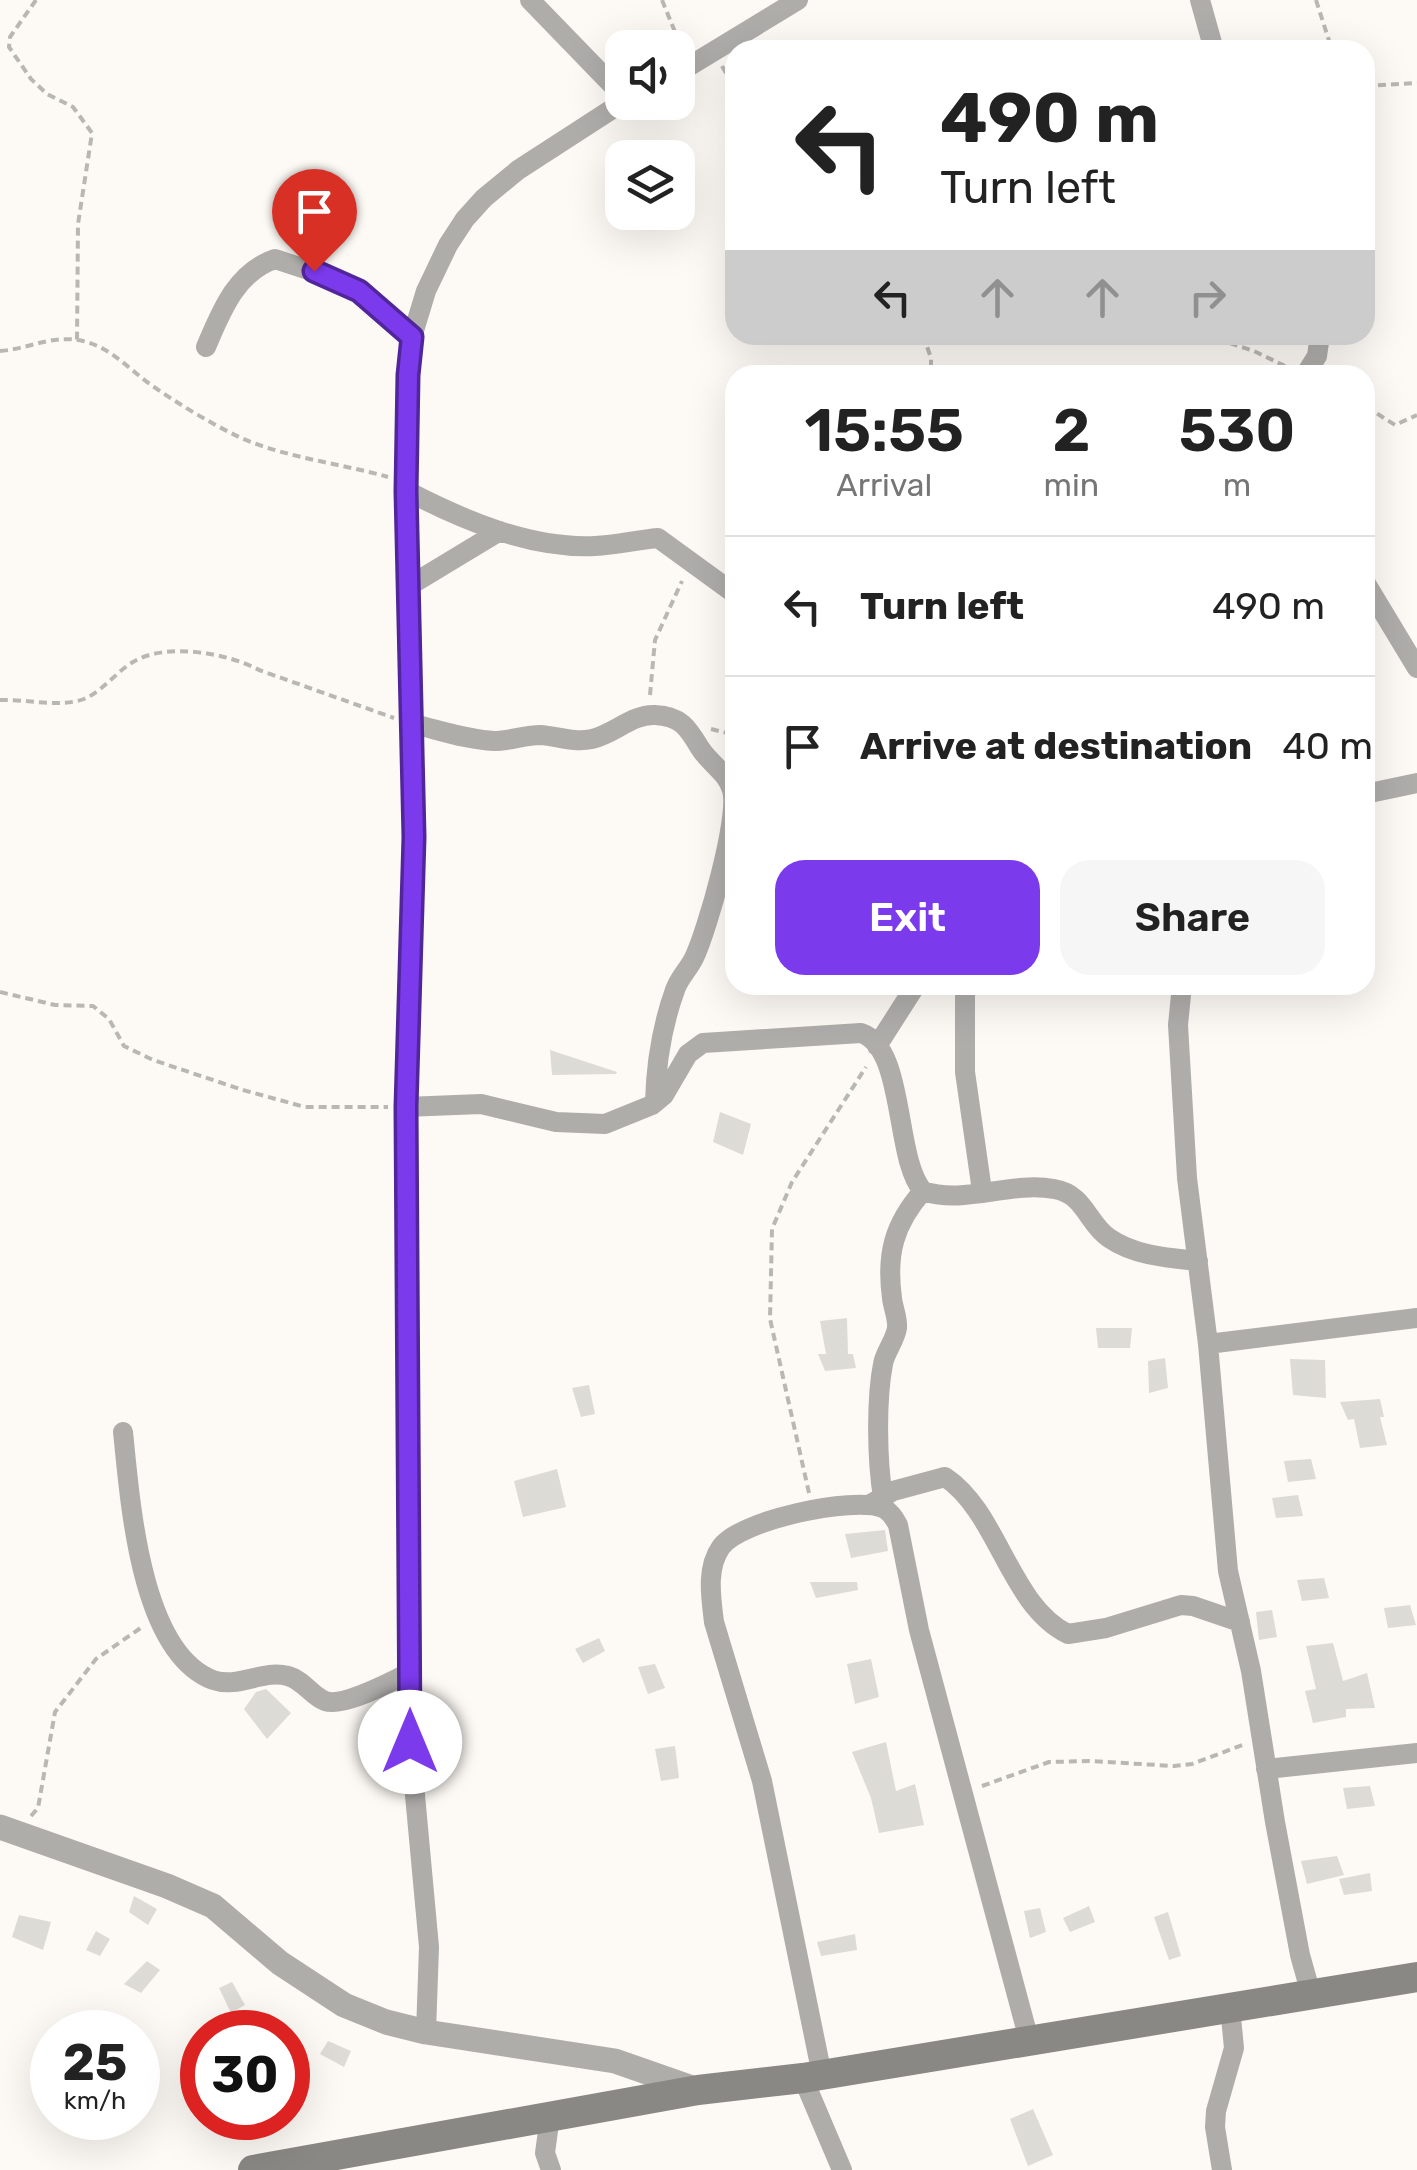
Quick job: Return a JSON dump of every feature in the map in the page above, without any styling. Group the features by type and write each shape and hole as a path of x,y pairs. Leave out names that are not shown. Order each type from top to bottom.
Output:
{"main road":[{"path":"253,2170 698,2090 812,2076 1417,1976"}],"street":[{"path":"530,0 605,81"},
{"path":"735,40 798,0"},
{"path":"1200,0 1211,40"},
{"path":"695,64 725,47"},
{"path":"426,2032 429,1947 410,1742 406,1107 414,837 408,375 412,337 426,291 448,245 484,198 605,111"},
{"path":"206,347 238,284 276,259 359,291 412,337"},
{"path":"407,487 452,514 548,542 594,546 658,538 725,587"},
{"path":"409,586 500,531"},
{"path":"1375,599 1417,668"},
{"path":"413,724 495,741 539,735 572,742 594,738 648,716 672,718 688,725 702,752 725,776"},
{"path":"1375,792 1417,783"},
{"path":"656,1102 656,1078 668,1011 679,978 696,955 718,891 725,849"},
{"path":"878,1046 910,995"},
{"path":"966,995 963,1038 982,1191"},
{"path":"1181,995 1178,1025 1188,1178 1208,1344 1228,1571 1310,1994"},
{"path":"406,1107 481,1104 585,1126 605,1124 656,1102 688,1054 703,1043 861,1033 870,1036 878,1046 897,1093 910,1169 923,1191 948,1196 1040,1188 1064,1192 1078,1200 1104,1235 1121,1245 1158,1257 1198,1261"},
{"path":"876,1501 883,1361 898,1324 892,1304 888,1255 897,1228 923,1191"},
{"path":"1208,1344 1417,1318"},
{"path":"123,1432 133,1528 153,1606 176,1648 192,1665 210,1679 225,1683 271,1674 289,1676 324,1701 335,1702 411,1672"},
{"path":"842,2170 812,2076 762,1780 714,1622 711,1569 718,1550 733,1534 764,1521 876,1501 946,1476 998,1544 1041,1617 1068,1634 1106,1628 1181,1606 1193,1606 1240,1622"},
{"path":"876,1501 893,1515 898,1525 919,1630 1029,2040"},
{"path":"1266,1769 1417,1753"},
{"path":"6,1828 213,1906 280,1964 344,2006 386,2022 426,2032 615,2061 698,2090"},
{"path":"1222,2170 1215,2139 1216,2111 1234,2048 1230,2008"},
{"path":"550,2116 545,2154 551,2170"}],"path":[{"path":"36,0 10,36 9,46 31,80 47,94 74,106 92,133 78,224 77,340"},
{"path":"662,0 671,30"},
{"path":"1316,0 1329,40"},
{"path":"715,53 725,71"},
{"path":"1375,85 1417,83"},
{"path":"0,351 46,339 77,340 110,352 147,382 240,437 407,487"},
{"path":"1238,345 1283,365"},
{"path":"1375,412 1394,425 1417,415"},
{"path":"648,716 656,640 690,563"},
{"path":"0,700 31,699 60,705 86,698 150,652 179,652 238,658 259,670 413,724"},
{"path":"0,992 55,1005 93,1006 109,1019 124,1046 152,1060 243,1090 304,1107 406,1107"},
{"path":"813,1510 770,1319 772,1230 792,1182 846,1103 878,1046"},
{"path":"6,1828 38,1808 55,1712 63,1700 96,1660 125,1637 160,1618"},
{"path":"964,1792 1049,1762 1192,1764 1263,1737"}],"building":[{"path":"550,1050 617,1072 552,1075"},
{"path":"720,1112 751,1124 743,1155 713,1142"},
{"path":"847,1318 848,1354 853,1354 856,1368 825,1371 818,1354 826,1354 820,1321"},
{"path":"1096,1328 1132,1328 1130,1348 1098,1348"},
{"path":"1165,1358 1168,1388 1149,1393 1148,1361"},
{"path":"1290,1359 1325,1360 1326,1398 1293,1395"},
{"path":"589,1385 595,1414 581,1417 572,1388"},
{"path":"1380,1399 1387,1445 1360,1448 1354,1419 1348,1420 1340,1402"},
{"path":"1311,1459 1316,1479 1288,1482 1284,1461"},
{"path":"557,1469 566,1507 523,1517 514,1481"},
{"path":"1298,1495 1303,1516 1276,1518 1272,1498"},
{"path":"885,1530 888,1551 851,1558 845,1534"},
{"path":"1324,1578 1329,1598 1302,1601 1297,1580"},
{"path":"810,1582 857,1582 858,1590 816,1598"},
{"path":"1410,1605 1416,1625 1388,1628 1384,1608"},
{"path":"1272,1610 1277,1637 1259,1640 1256,1612"},
{"path":"599,1638 605,1651 583,1663 575,1649"},
{"path":"1333,1643 1343,1681 1367,1673 1375,1708 1346,1709 1346,1717 1313,1723 1305,1691 1316,1689 1306,1646"},
{"path":"871,1659 879,1697 855,1704 847,1664"},
{"path":"655,1664 665,1688 648,1694 638,1667"},
{"path":"266,1689 291,1713 267,1739 244,1709 256,1692"},
{"path":"886,1742 896,1791 915,1784 924,1825 879,1833 871,1798 852,1752"},
{"path":"675,1746 679,1778 661,1781 655,1749"},
{"path":"1370,1786 1375,1806 1347,1809 1343,1788"},
{"path":"1337,1856 1344,1875 1307,1884 1301,1861"},
{"path":"1370,1873 1372,1891 1344,1895 1339,1879"},
{"path":"134,1896 157,1909 148,1925 129,1912"},
{"path":"1089,1906 1095,1922 1070,1932 1063,1918"},
{"path":"1040,1908 1046,1932 1030,1938 1024,1911"},
{"path":"1168,1912 1181,1956 1169,1960 1154,1917"},
{"path":"19,1915 51,1922 43,1950 12,1937"},
{"path":"96,1931 110,1939 100,1956 86,1950"},
{"path":"855,1934 857,1950 821,1956 817,1942"},
{"path":"147,1961 160,1970 141,1993 124,1984"},
{"path":"232,1982 245,2005 230,2010 219,1988"},
{"path":"328,2041 351,2051 344,2067 320,2054"},
{"path":"1033,2109 1053,2155 1028,2166 1010,2119"}],"route":[{"path":"314,271 359,291 412,337 406,491 414,837 406,1107 410,1742"}]}
